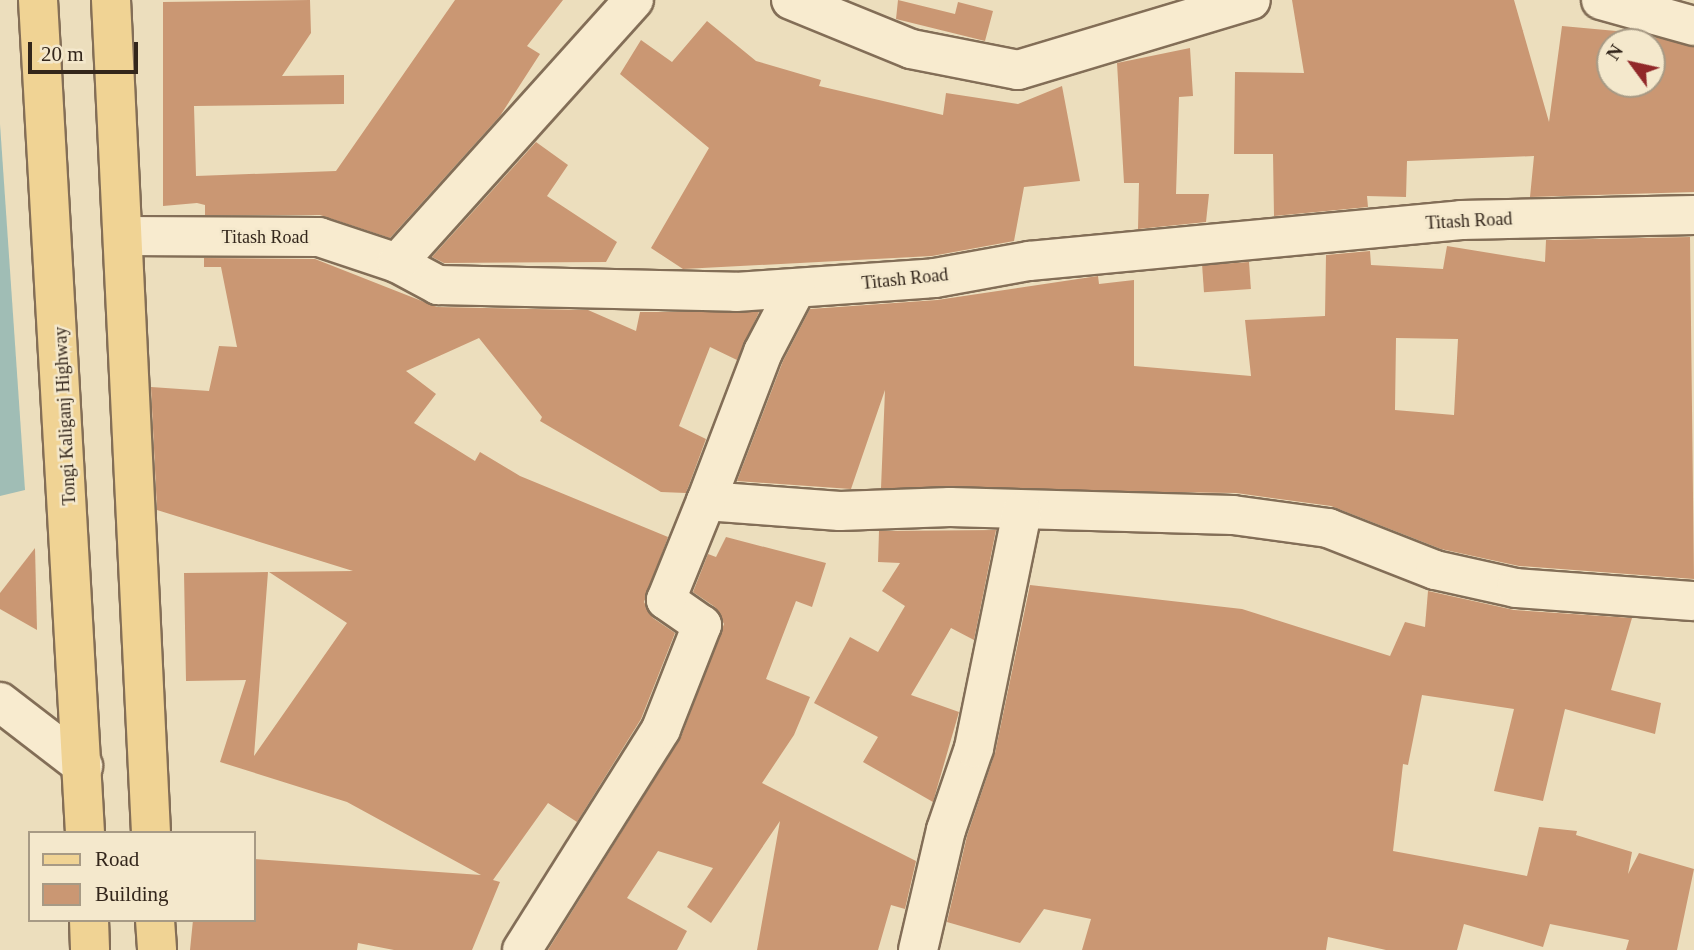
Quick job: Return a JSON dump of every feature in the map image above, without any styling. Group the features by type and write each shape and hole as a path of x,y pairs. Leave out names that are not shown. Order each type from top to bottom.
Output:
{"main road":[{"name":"Tongi Kaliganj Highway","path":"38,0 85,831"},
{"path":"111,0 151,831"},
{"path":"89,922 90,950"},
{"path":"155,922 157,950"}],"street":[{"path":"397,263 634,0"},
{"path":"791,0 911,49 1018,70 1251,0"},
{"path":"1601,0 1694,26"},
{"name":"Titash Road","path":"123,236 319,237 397,263 438,285 796,289 1461,220 1694,215"},
{"path":"522,950 661,729 702,625 666,600 763,352 796,289"},
{"path":"706,501 840,511 950,507 1022,512 1233,515 1328,528 1435,570 1516,588 1694,601"},
{"path":"918,950 946,830 974,748 1022,512"},
{"path":"0,702 83,766"}],"water":[{"path":"0,124 25,490 0,496"}],"building":[{"path":"310,0 311,33 282,76 344,75 344,104 194,106 196,176 336,171 455,0 563,0 527,46 540,54 500,116 390,238 320,215 205,215 205,205 197,203 163,206 163,2"},
{"path":"898,0 955,14 958,2 993,11 985,41 896,19"},
{"path":"1292,0 1514,0 1549,122 1562,26 1596,29 1596,98 1666,98 1666,40 1694,47 1694,192 1530,197 1534,156 1407,161 1406,197 1367,196 1368,207 1274,216 1273,154 1234,154 1235,72 1304,73"},
{"path":"707,21 756,61 821,80 819,86 943,115 946,93 1018,104 1062,86 1080,181 1024,187 1014,241 932,256 683,269 651,248 709,148 620,74 641,40 672,62"},
{"path":"1190,48 1193,96 1179,97 1176,194 1209,194 1206,222 1138,229 1139,183 1124,183 1117,63"},
{"path":"536,142 568,165 547,196 617,242 606,262 444,263 432,257"},
{"path":"1690,237 1694,579 1519,566 1441,549 1331,506 1236,493 881,488 885,390 851,489 737,481 783,361 810,309 937,300 1098,276 1099,284 1134,280 1134,366 1251,376 1245,320 1325,316 1326,255 1370,251 1371,265 1443,269 1447,246 1545,262 1546,240","holes":["1396,338 1458,339 1454,415 1395,410"]},
{"path":"204,258 315,259 437,307 588,310 636,331 640,312 759,312 737,360 710,347 679,426 706,439 686,493 661,492 540,421 542,417 479,338 406,371 436,394 414,423 475,461 480,452 520,476 668,537 644,602 653,618 675,633 641,719 577,822 548,803 493,880 500,882 472,950 394,950 358,943 357,950 190,950 193,922 256,922 256,859 481,875 347,802 220,762 246,680 186,681 184,573 268,572 254,756 347,623 269,572 353,571 157,510 151,387 209,391 219,346 237,347 221,267 204,267"},
{"path":"1249,262 1251,289 1204,292 1202,265"},
{"path":"996,530 974,640 951,628 911,695 959,712 933,802 863,762 878,737 814,703 850,637 878,652 905,606 882,591 900,563 878,562 879,531"},
{"path":"726,537 826,563 812,607 796,601 766,679 810,697 794,735 762,783 916,861 905,909 891,905 878,950 757,950 780,821 711,923 687,907 713,868 658,851 627,898 687,931 677,950 548,950 681,737 724,624 715,607 693,592 708,554 716,557"},
{"path":"35,548 37,630 0,609 0,593"},
{"path":"1030,585 1242,609 1390,656 1405,622 1425,627 1428,591 1514,610 1632,618 1611,690 1661,703 1655,734 1565,709 1543,801 1494,791 1514,709 1422,695 1408,765 1403,764 1393,851 1527,876 1539,827 1577,831 1576,835 1632,852 1628,874 1639,853 1694,869 1677,950 1626,950 1629,940 1550,924 1543,947 1464,924 1457,950 1386,950 1328,937 1326,950 1082,950 1091,919 1044,909 1020,943 947,922 967,836 995,753"}]}
